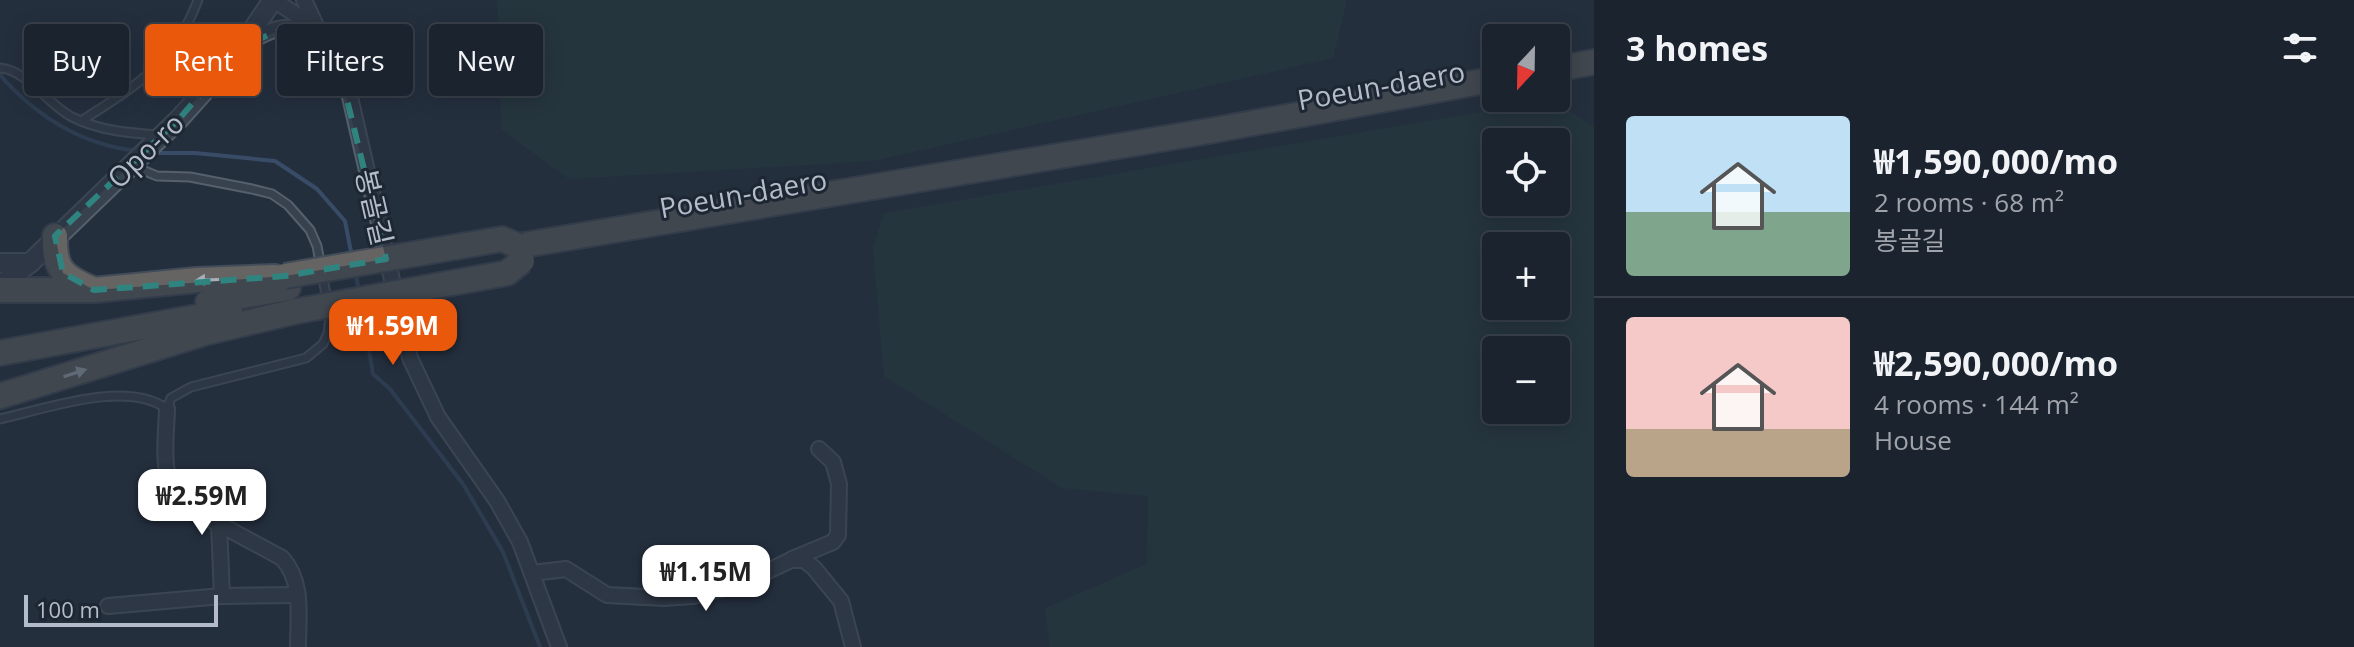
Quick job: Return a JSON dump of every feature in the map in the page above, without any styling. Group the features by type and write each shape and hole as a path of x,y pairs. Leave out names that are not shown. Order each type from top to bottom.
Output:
{"highway":[{"path":"1570,66 1594,62"},
{"path":"1570,82 1594,78"},
{"name":"Poeun-daero","path":"520,254 1482,82"},
{"name":"Poeun-daero","path":"520,254 740,223 1178,152 1482,98"},
{"path":"55,236 55,260 63,273 72,281 94,290"},
{"path":"0,339 291,294 507,273 520,254 502,239 291,294 0,353"},
{"path":"0,288 94,290 197,280 291,294"},
{"path":"1,413 204,333 291,294"}],"street":[{"name":"봉골길","path":"273,0 309,24"},
{"name":"Opo-ro","path":"257,24 273,0"},
{"path":"304,0 316,24"},
{"name":"Opo-ro","path":"0,288 30,263 201,96"},
{"name":"봉골길","path":"350,96 410,358 438,417 509,520 559,647"},
{"path":"0,263 30,263"},
{"path":"167,409 165,465 173,494 182,504 282,558 296,579 298,647"},
{"path":"532,573 566,569 607,595 693,596 740,584 833,542 838,535 839,484 833,462 819,449"},
{"path":"219,524 222,596"},
{"path":"791,560 804,560 814,568 841,601 853,647"},
{"path":"108,606 222,596 297,595"}],"lane":[{"path":"81,121 142,82 172,51 187,27 198,0"},
{"path":"2,68 19,73 49,103 81,121 156,140"},
{"path":"1,413 110,397 144,399 167,409 171,398 191,387 306,358 323,344 330,316 317,246 310,230 288,205 272,194 252,189 190,177 157,176 133,162"}],"highlighted area":[{"path":"291,26 327,42 338,63 386,259 285,276 94,290 63,273 55,236 179,119 242,46"}],"green space":[{"path":"497,0 1347,0 1333,58 873,161 569,179 501,129 500,96 543,96 543,24 498,24"},
{"path":"1482,112 1570,112 1594,127 1594,647 1050,647 1045,608 1147,564 1148,496 1062,488 884,376 873,248 884,213"}],"waterway":[{"path":"0,75 29,104 62,126 98,142 138,151"},
{"path":"155,153 195,153 275,161 317,189 345,221 352,257"},
{"path":"356,274 359,293"},
{"path":"362,309 373,374 390,389 463,484 503,552 540,647"}]}
